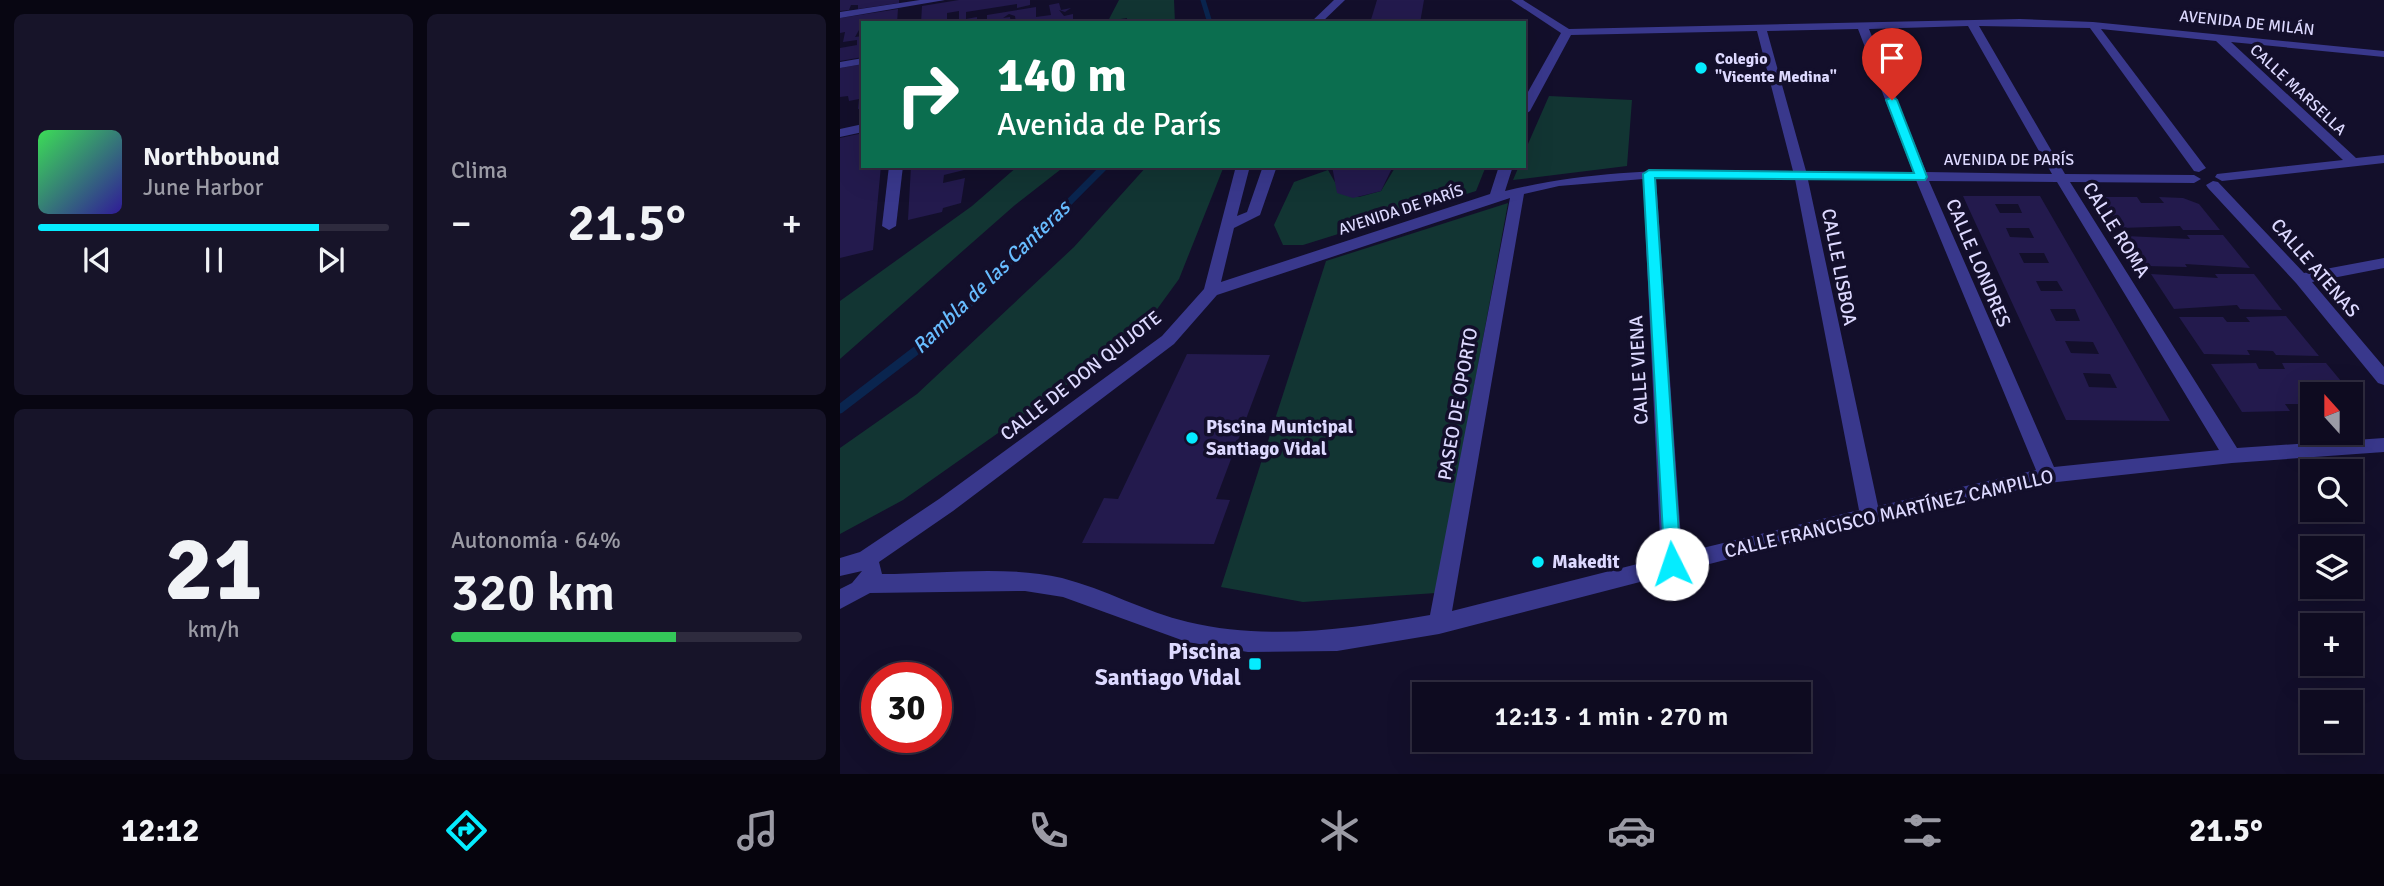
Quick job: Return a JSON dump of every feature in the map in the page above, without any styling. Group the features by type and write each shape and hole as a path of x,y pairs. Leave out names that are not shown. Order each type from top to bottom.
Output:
{"street":[{"path":"840,15 940,0"},
{"path":"1317,21 1340,0"},
{"path":"1516,0 1567,32 1526,107"},
{"name":"AVENIDA DE MILÁN","path":"1567,32 1971,22 2093,25 2384,54"},
{"name":"CALLE ROMA","path":"1971,22 2061,178 2232,456"},
{"name":"CALLE LONDRES","path":"1862,24 1921,177 2048,475"},
{"path":"2093,25 2196,174"},
{"name":"CALLE LISBOA","path":"1761,27 1801,177 1870,516"},
{"name":"CALLE MARSELLA","path":"2220,38 2355,164"},
{"path":"840,65 861,61"},
{"path":"840,133 861,128"},
{"path":"2217,181 2384,159"},
{"path":"889,226 895,168"},
{"name":"CALLE DE DON QUIJOTE","path":"864,561 946,505 1168,340 1211,291 1242,168"},
{"path":"1228,225 1253,215 1269,168"},
{"path":"1496,197 1505,168"},
{"name":"AVENIDA DE PARÍS","path":"1211,291 1496,197 1591,178 1649,174 2061,178 2196,174 2210,170 2217,181"},
{"name":"CALLE VIENA","path":"1649,174 1672,564"},
{"name":"CALLE ATENAS","path":"2217,181 2384,379"},
{"name":"PASEO DE OPORTO","path":"1439,624 1518,191"},
{"path":"2301,279 2384,263"},
{"name":"CALLE FRANCISCO MARTÍNEZ CAMPILLO","path":"866,584 1025,582 1063,588 1187,632 1248,642 1336,641 1439,624 1672,564 2048,475 2232,456 2384,445"},
{"path":"840,567 864,561 869,563 873,572 866,584 840,599"}],"green space":[{"path":"1119,0 1174,0 1175,21 1127,21 1127,18 1108,21"},
{"path":"1549,96 1632,100 1627,166 1513,180 1518,168 1526,168 1526,148"},
{"path":"1016,168 1062,168 1015,205 840,359 840,301 972,206"},
{"path":"1145,168 1223,168 1179,279 1139,334 903,500 840,534 840,448 917,394 1074,247"},
{"path":"1395,168 1485,168 1476,191 1303,245 1283,245 1274,225 1294,182 1328,170 1340,191 1359,197 1381,191"},
{"path":"1508,203 1436,593 1303,602 1221,587 1326,261"}],"building":[{"path":"840,0 899,0 899,3 858,9 858,5 851,5 849,10 840,11"},
{"path":"959,0 1030,0 1030,5 1017,8 1017,4 966,12 966,19 977,17 977,21 957,21 959,11 947,13 947,21 921,21 922,6"},
{"path":"1377,0 1424,0 1420,21 1371,21"},
{"path":"1059,3 1061,10 1071,8 1065,12 1059,10 1064,16 1073,14 1073,21 1016,21 1015,16 1009,14 1003,18 1010,17 1011,21 987,19 987,15 1036,7 1036,17 1051,15 1049,5"},
{"path":"898,9 897,21 861,21 855,37 861,36 861,57 840,61 840,48 857,45 857,40 843,42 845,32 840,33 840,18"},
{"path":"861,64 861,108 858,109 859,99 849,101 848,96 840,97 840,68"},
{"path":"861,133 861,168 881,168 873,250 840,258 840,138"},
{"path":"911,168 972,168 944,175 943,183 965,178 961,203 943,208 942,212 908,220"},
{"path":"1332,168 1392,168 1381,191 1353,198 1337,193"},
{"path":"1963,196 2040,196 2170,421 2066,420","holes":["1995,204 2018,204 2022,213 2000,213","2006,228 2029,228 2034,238 2010,237","2019,253 2044,253 2049,263 2024,263","2036,281 2057,281 2063,291 2041,291","2050,309 2075,309 2080,321 2056,321","2065,341 2093,342 2099,354 2071,353","2083,373 2110,374 2117,388 2089,387"]},
{"path":"2100,197 2137,197 2141,203 2164,203 2159,197 2183,198 2199,204 2220,230 2183,230 2180,226 2121,228"},
{"path":"2187,235 2223,235 2250,268 2185,264 2187,267 2146,266 2126,236 2190,239"},
{"path":"2151,274 2218,278 2215,274 2254,274 2282,310 2240,309 2237,305 2174,309"},
{"path":"2286,316 2319,356 2276,355 2273,351 2247,350 2250,355 2204,354 2179,317 2223,317 2227,322 2250,322 2246,317"},
{"path":"1187,354 1270,355 1216,499 1230,500 1214,544 1082,543 1104,498 1118,499"},
{"path":"2256,363 2259,369 2285,369 2282,363 2326,363 2342,382 2300,382 2300,404 2285,404 2290,411 2242,412 2211,364"}],"waterway":[{"name":"Rambla de las Canteras","path":"1203,0 1209,21"},
{"name":"Rambla de las Canteras","path":"969,303 1103,168"},
{"name":"Rambla de las Canteras","path":"840,409 939,333 969,303"}],"place":[{"name":"Colegio \"Vicente Medina\"","path":"1701,68"},
{"name":"Piscina Municipal Santiago Vidal","path":"1192,438"},
{"name":"Makedit","path":"1538,562"},
{"name":"Piscina Santiago Vidal","path":"1255,664"}],"route":[{"path":"1672,564 1649,174 1921,177 1892,100"}]}
